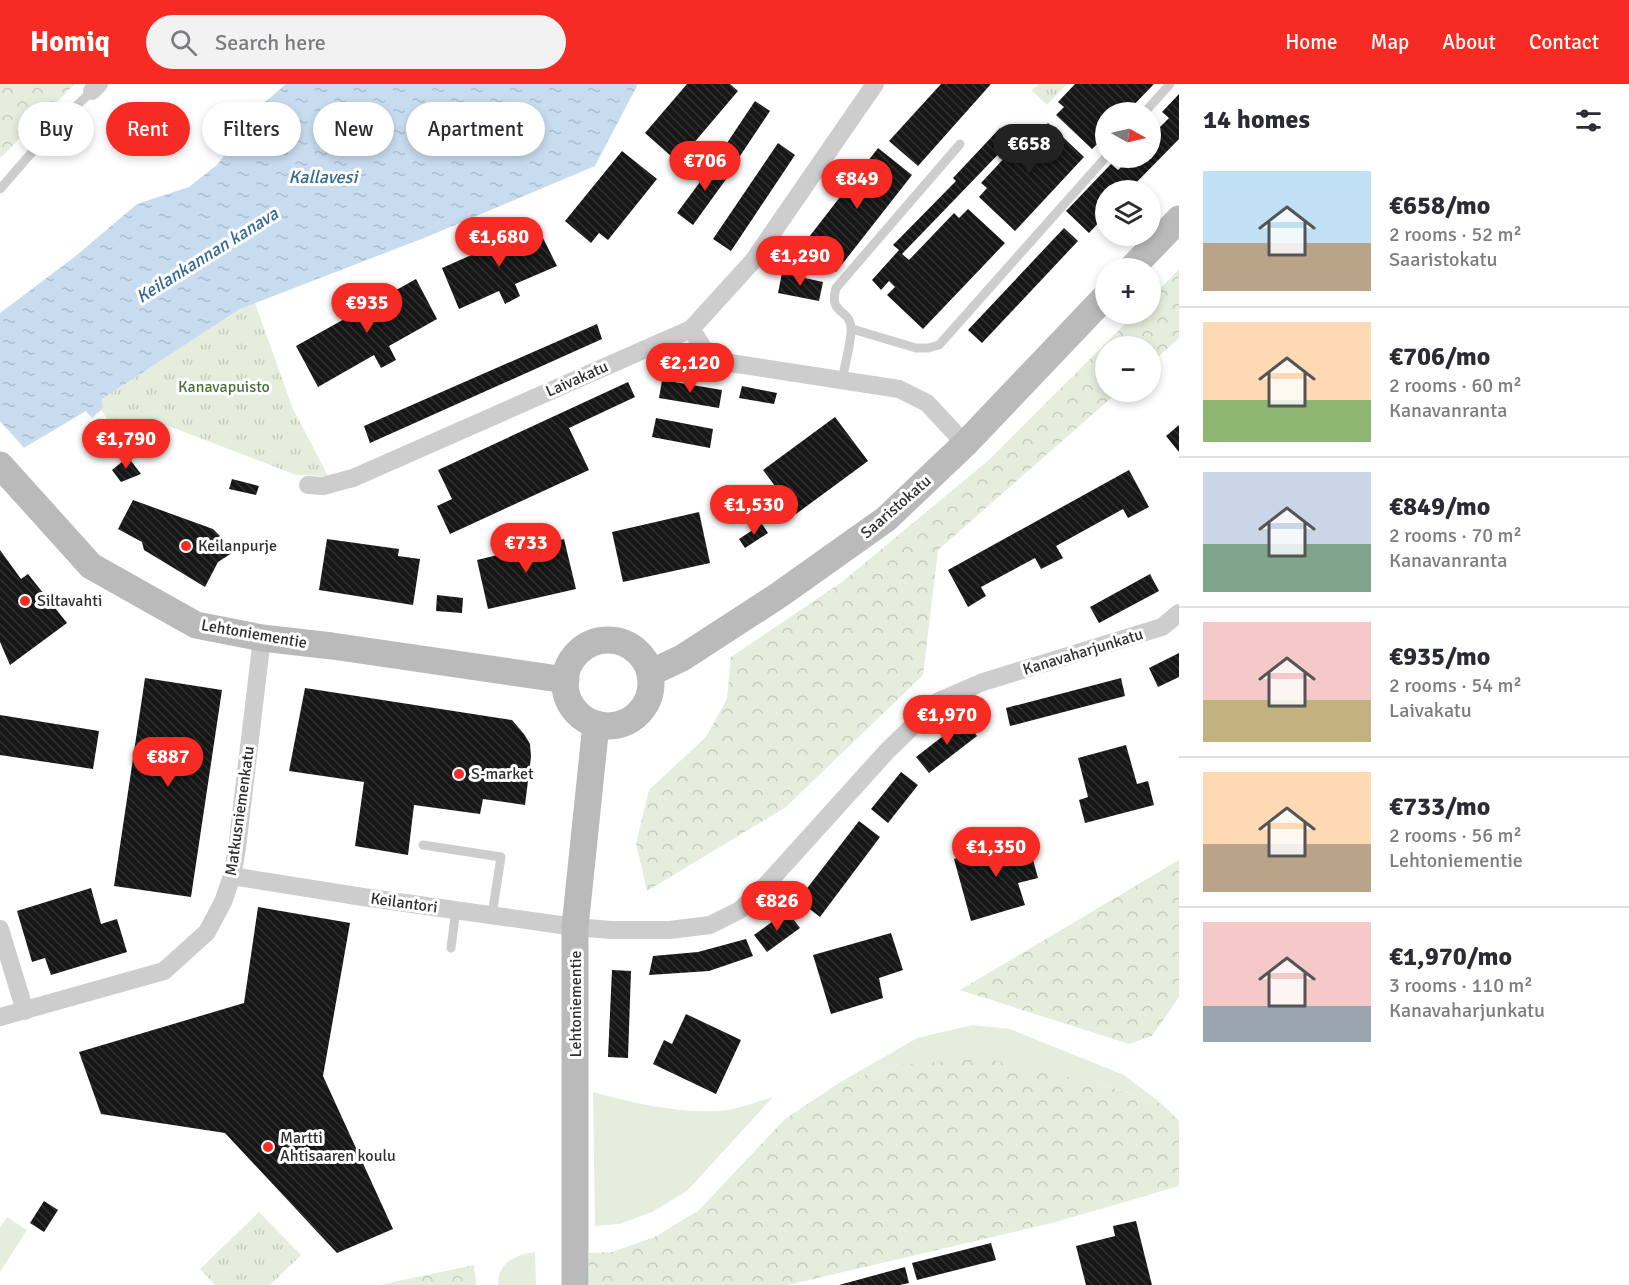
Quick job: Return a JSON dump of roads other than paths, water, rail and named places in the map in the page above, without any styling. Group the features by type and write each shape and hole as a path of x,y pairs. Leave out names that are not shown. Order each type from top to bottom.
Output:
{"main road":[{"path":"1142,258 1179,219"},
{"name":"Saaristokatu","path":"650,673 682,658 779,595 886,519 964,444 1095,307"},
{"name":"Lehtoniementie","path":"0,465 91,566 196,625 262,638 566,680"},
{"path":"605,640 628,645 638,652 650,673 651,686 648,698 638,714 622,724 609,726 596,724 577,712 570,702 566,680 568,668 574,657 593,643 605,640"},
{"name":"Lehtoniementie","path":"575,1285 575,927 596,724"}],"street":[{"path":"875,84 753,261 691,329 704,349 730,363 898,389 927,403 964,444"},
{"name":"Laivakatu","path":"308,485 323,486 353,478 691,329"},
{"name":"Kanavaharjunkatu","path":"575,927 610,930 670,930 710,925 740,910 765,886 888,750 939,701 983,682 1162,627 1179,613"},
{"name":"Matkusniemenkatu","path":"0,1017 164,971 207,932 223,902 232,876 262,638"},
{"name":"Keilantori","path":"232,876 575,927"},
{"path":"0,929 25,1011"}],"lane":[{"path":"1154,102 1170,84"},
{"path":"0,189 53,128 95,87"},
{"path":"842,381 852,329 849,319 835,306 833,300 836,288 960,144"},
{"path":"852,329 916,348 939,345 1096,168"},
{"path":"423,845 501,857 492,915"},
{"path":"451,948 456,910"}],"water":[{"name":"Kallavesi","path":"286,84 638,84 595,166 429,236 240,309 102,399 101,410 92,418 86,411 0,462 0,313 77,255 137,204 189,187 218,164 224,156 301,156 301,102 265,102"}],"place":[{"name":"Keilanpurje","path":"186,546"},
{"name":"Siltavahti","path":"25,601"},
{"name":"S-market","path":"459,774"},
{"name":"Martti Ahtisaaren koulu","path":"268,1147"}],"water label":[{"name":"Keilankannan kanava","path":"207,255"}],"park label":[{"name":"Kanavapuisto","path":"224,387"}]}
